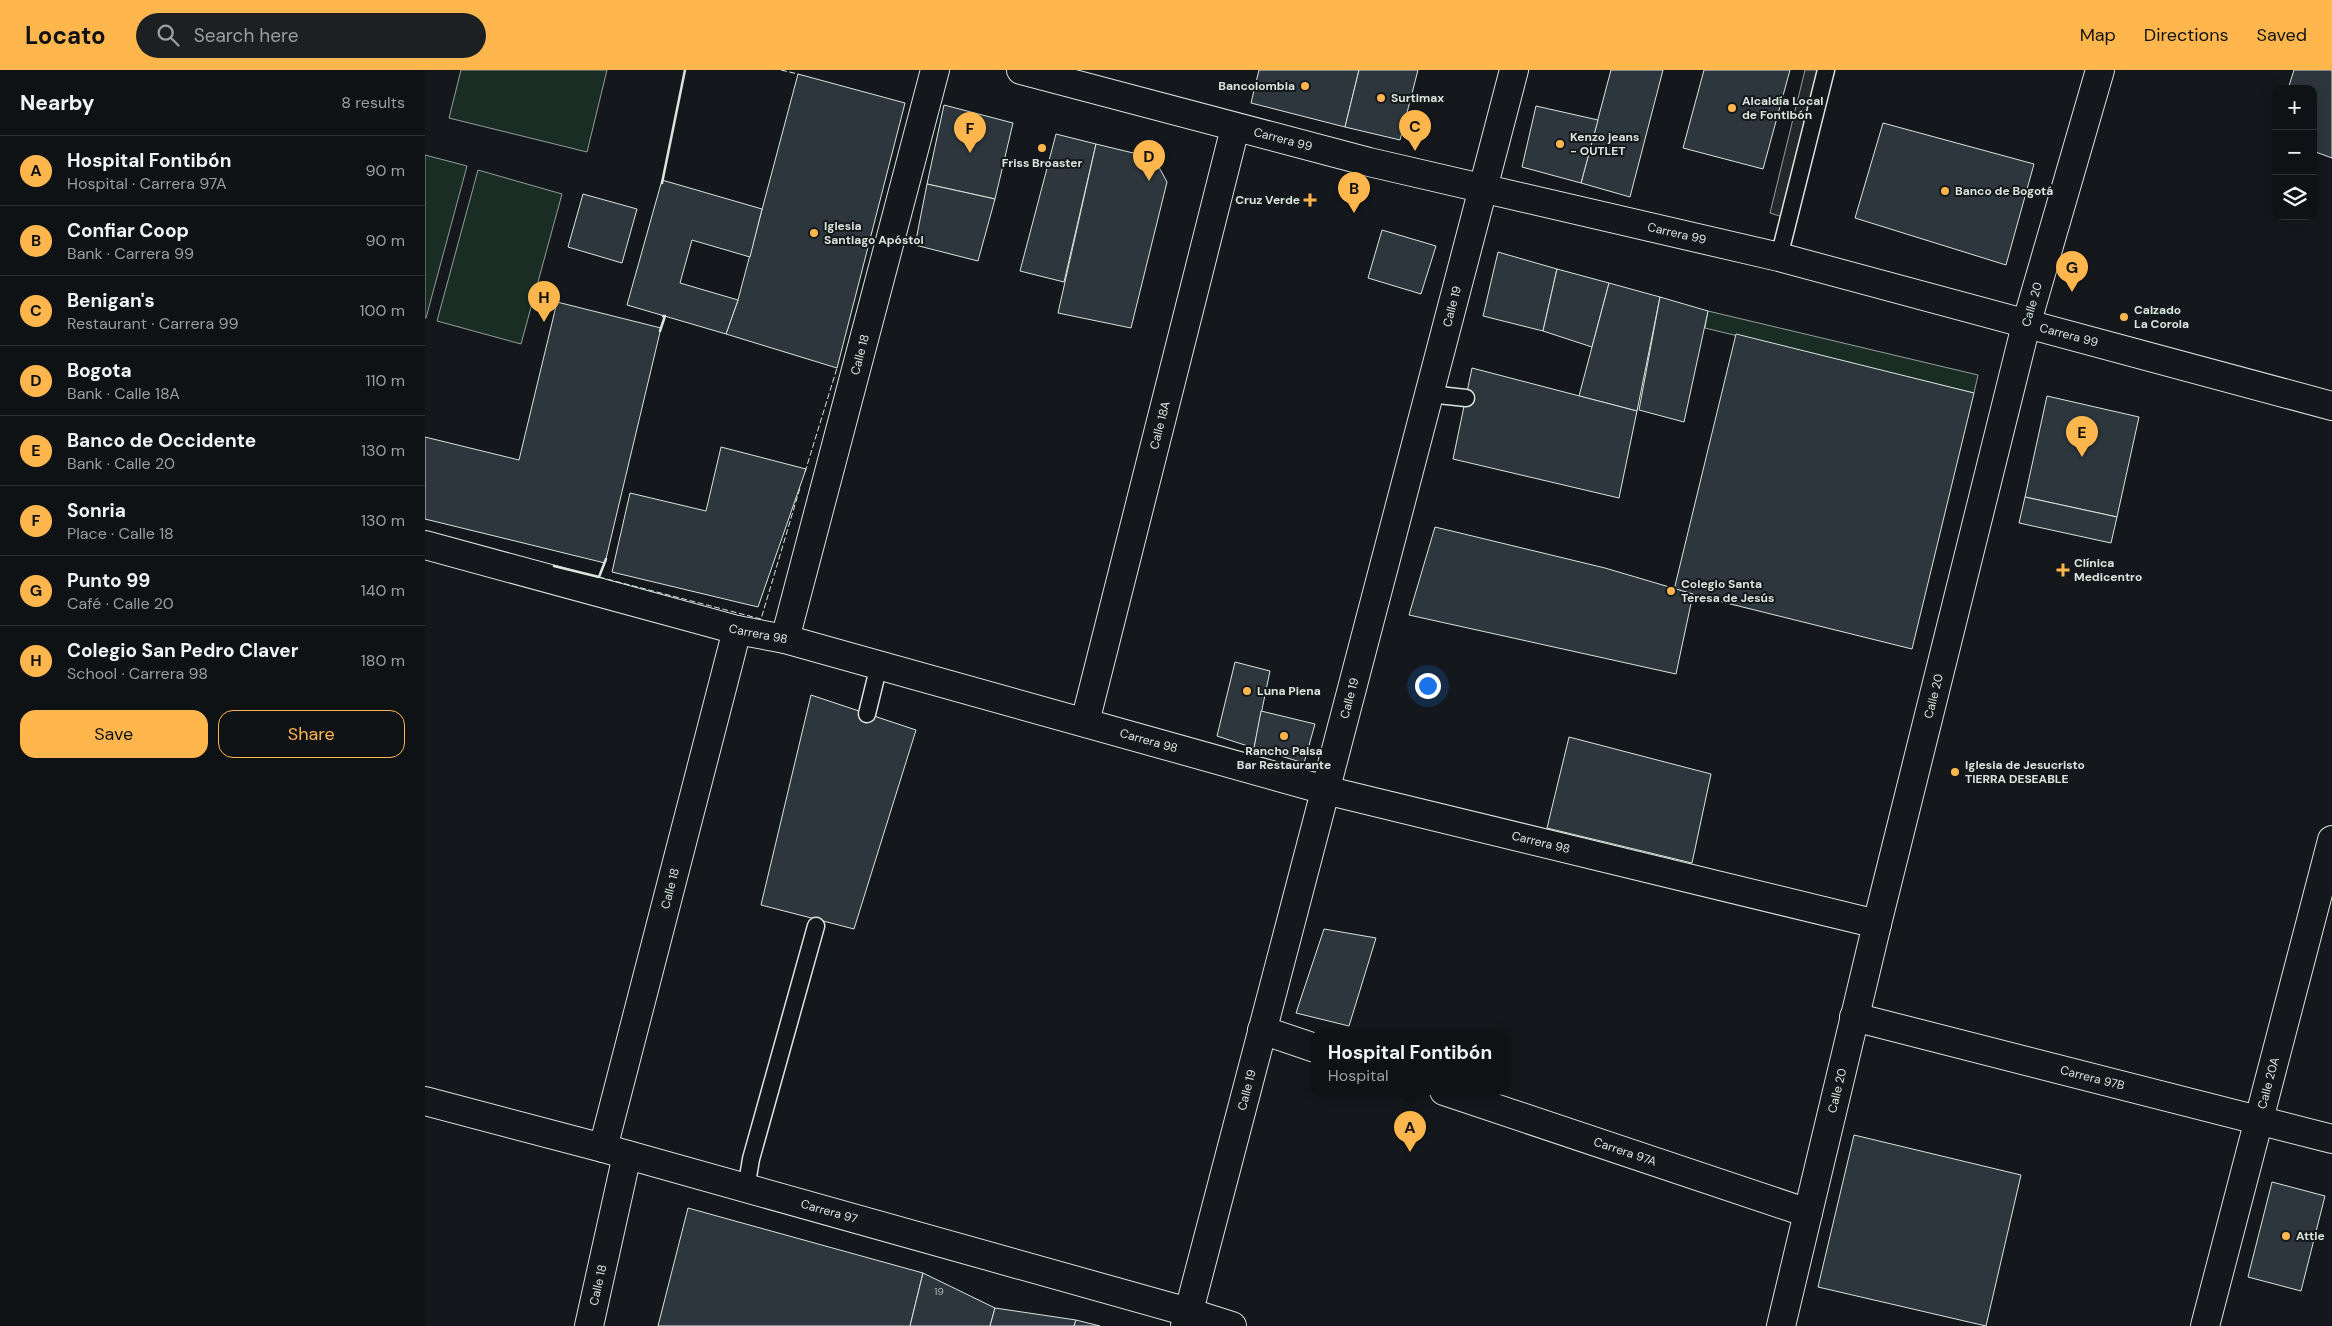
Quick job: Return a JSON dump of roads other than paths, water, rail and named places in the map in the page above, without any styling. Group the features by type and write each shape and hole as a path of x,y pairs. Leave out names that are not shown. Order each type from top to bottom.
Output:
{"street":[{"name":"Calle 18","path":"785,640 935,70"},
{"name":"Carrera 99","path":"1021,70 1235,128 1483,189 1779,257 2332,406"},
{"name":"Calle 19","path":"1186,1319 1514,70"},
{"name":"Calle 20","path":"1781,1326 1854,1017 2026,325 2100,70"},
{"name":"Calle 18A","path":"1085,722 1235,128"},
{"name":"Carrera 98","path":"425,545 737,630 785,640 879,665 1325,790 1877,924"},
{"name":"Calle 18","path":"589,1326 615,1152 737,630"},
{"name":"Calle 20A","path":"2205,1326 2257,1121 2332,840"},
{"name":"Carrera 97B","path":"1854,1017 2332,1139"},
{"path":"1262,1030 1311,1047"},
{"name":"Carrera 97A","path":"1456,1095 1808,1212"},
{"name":"Carrera 97","path":"425,1102 615,1152 745,1189 1186,1319 1232,1326"}],"lane":[{"path":"1779,257 1825,70"},
{"path":"1429,394 1466,398"},
{"path":"867,714 879,665"},
{"path":"745,1189 751,1159 816,926"}],"place":[{"name":"Bancolombia","path":"1305,86"},
{"name":"Surtimax","path":"1381,98"},
{"name":"Alcaldía Local de Fontibón","path":"1732,108"},
{"name":"Kenzo jeans - OUTLET","path":"1560,144"},
{"name":"Friss Broaster","path":"1042,148"},
{"name":"Benigan's","path":"1415,151"},
{"name":"Sonria","path":"970,153"},
{"name":"Bogota","path":"1149,181"},
{"name":"Banco de Bogotá","path":"1945,191"},
{"name":"Cruz Verde","path":"1310,200"},
{"name":"Confiar Coop","path":"1354,213"},
{"name":"Iglesia Santiago Apóstol","path":"814,233"},
{"name":"Punto 99","path":"2072,292"},
{"name":"Calzado La Corola","path":"2124,317"},
{"name":"Colegio San Pedro Claver","path":"544,322"},
{"name":"Banco de Occidente","path":"2082,457"},
{"name":"Clínica Medicentro","path":"2063,570"},
{"name":"Colegio Santa Teresa de Jesús","path":"1671,591"},
{"name":"Luna Piena","path":"1247,691"},
{"name":"Rancho Paisa Bar Restaurante","path":"1284,736"},
{"name":"Iglesia de Jesucristo TIERRA DESEABLE","path":"1955,772"},
{"name":"Hospital Fontibón","path":"1410,1152"},
{"name":"Attle","path":"2286,1236"}]}
